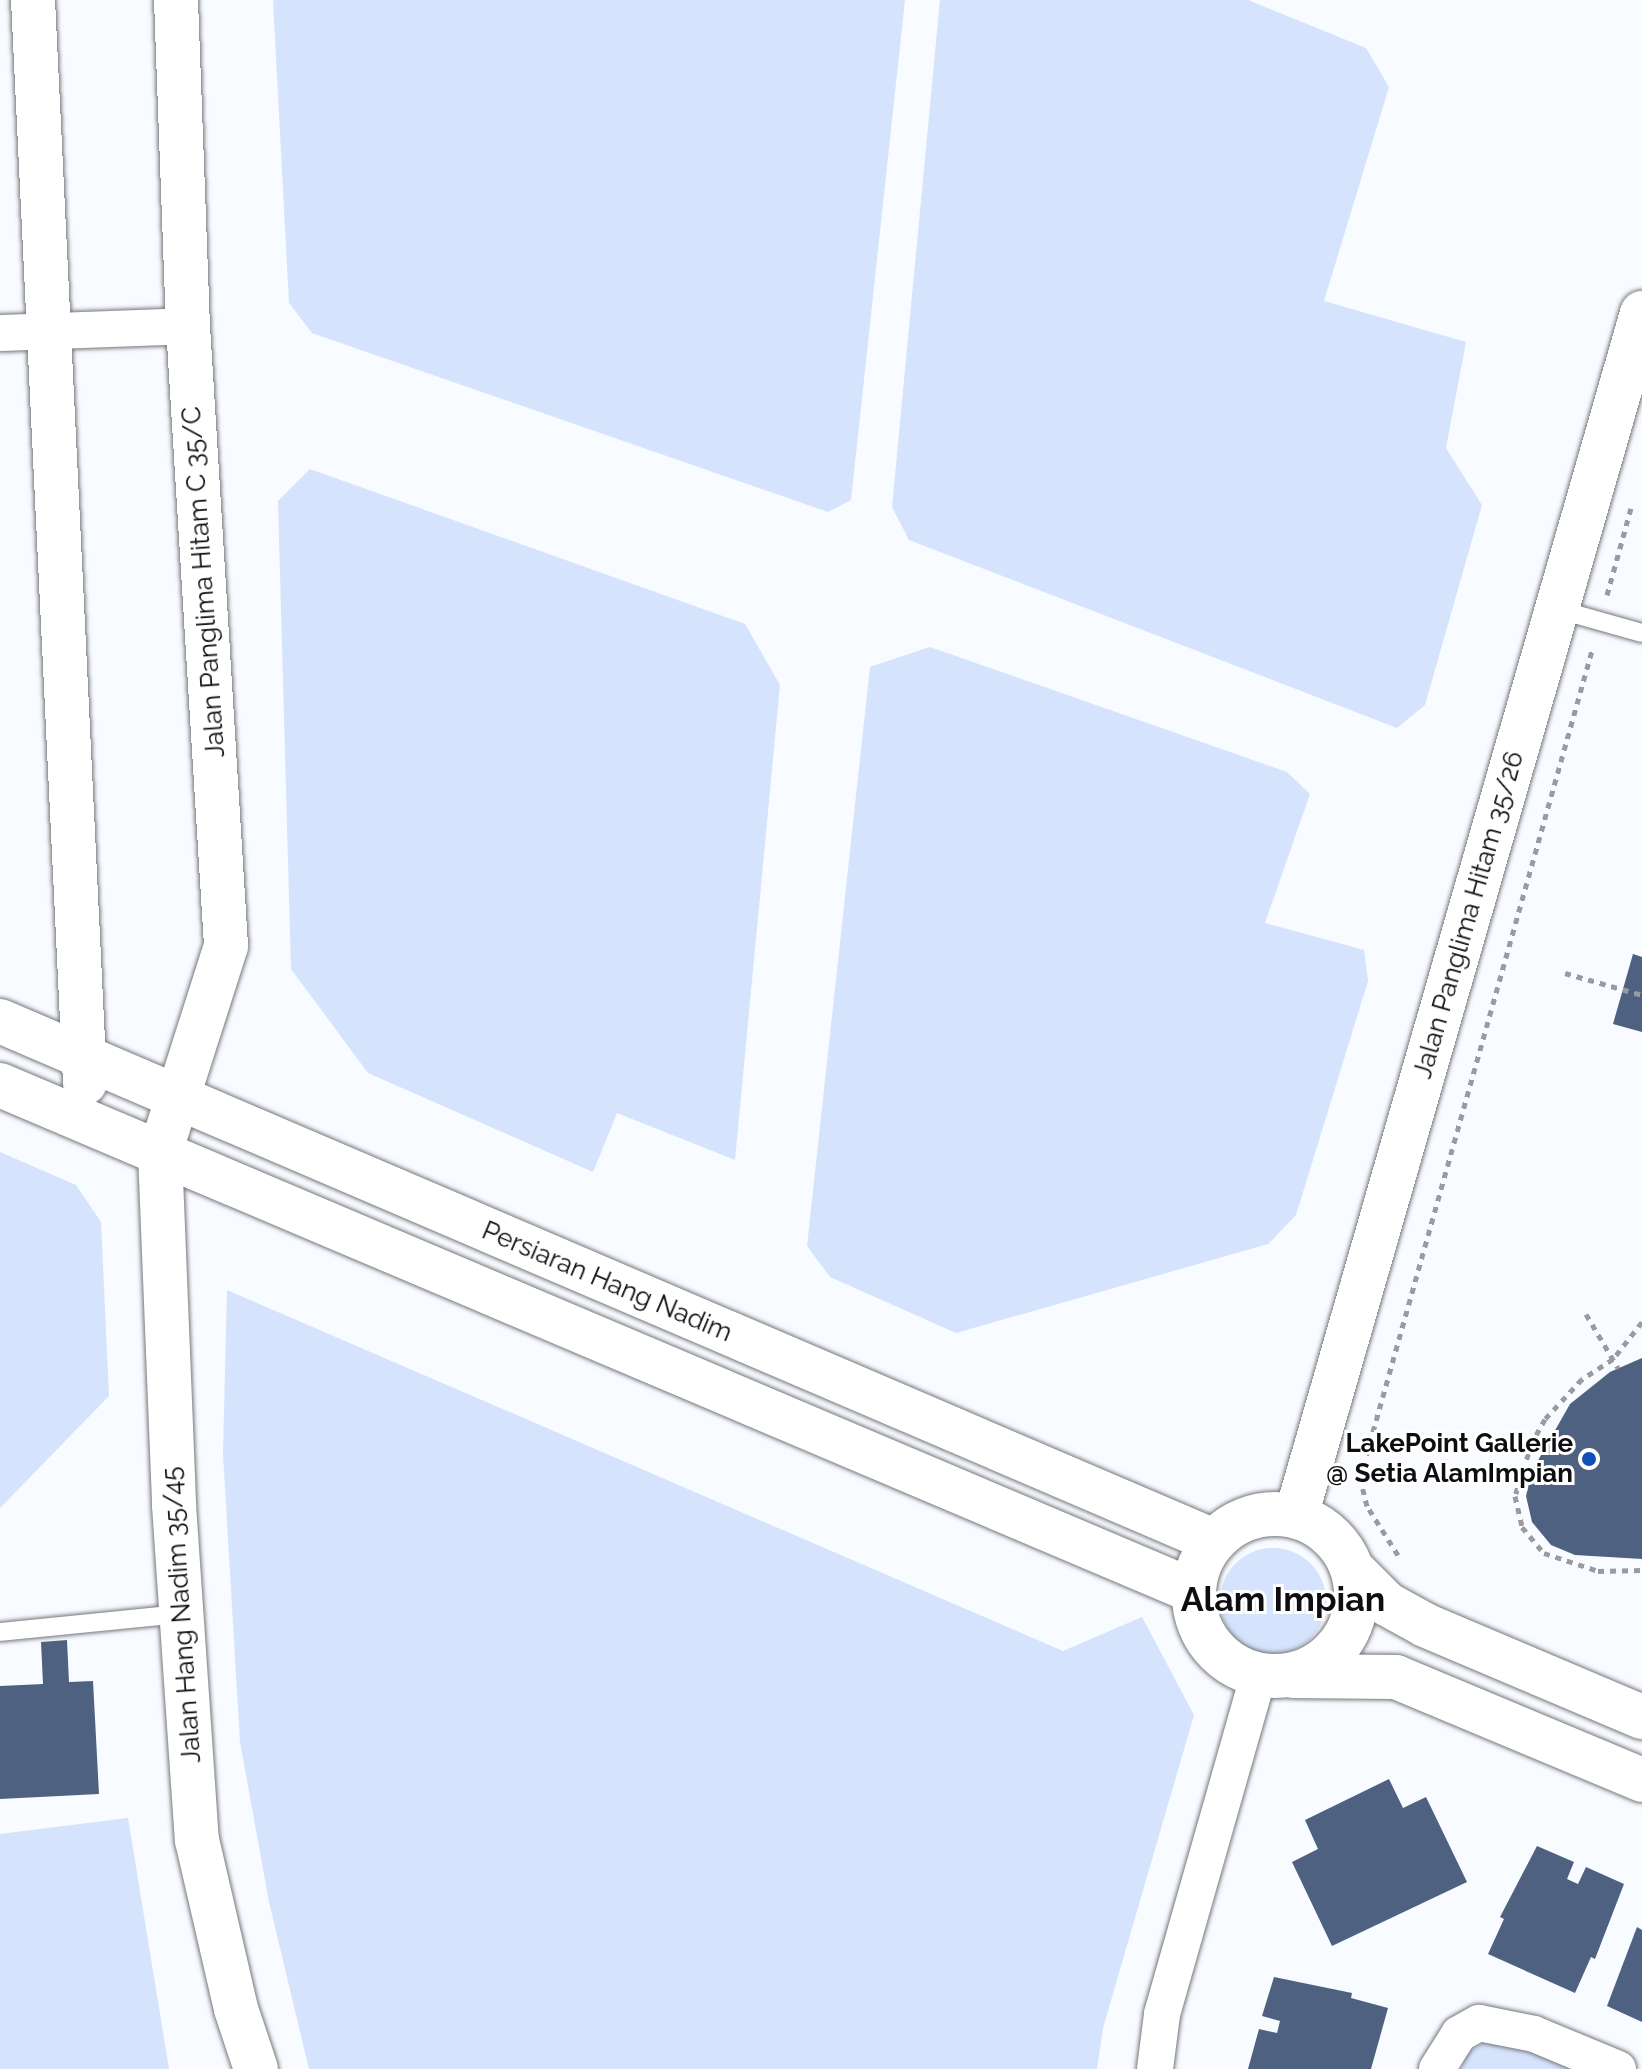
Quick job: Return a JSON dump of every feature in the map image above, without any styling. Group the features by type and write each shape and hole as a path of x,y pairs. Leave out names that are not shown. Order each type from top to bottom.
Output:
{"street":[{"path":"33,0 46,331 87,1121"},
{"name":"Jalan Panglima Hitam C 35/C","path":"160,1153 226,946 188,326 176,0"},
{"name":"Jalan Panglima Hitam 35/26","path":"1296,1516 1642,313"},
{"path":"0,333 188,326"},
{"name":"Persiaran Hang Nadim","path":"0,1021 1214,1541"},
{"path":"0,1085 1193,1591"},
{"name":"Jalan Hang Nadim 35/45","path":"160,1153 181,1614 197,1840 236,2009 256,2069"},
{"path":"1642,1717 1425,1625 1387,1604 1354,1571 1332,1536 1296,1516 1252,1517 1214,1541 1200,1564 1193,1591 1203,1636 1236,1668 1273,1676 1396,1677 1642,1780"},
{"path":"1273,1676 1324,1661 1339,1646 1355,1611 1354,1571"},
{"path":"1155,2069 1162,2014 1273,1676"},
{"path":"1437,2069 1459,2034 1479,2023 1534,2034 1618,2069"}],"lane":[{"path":"1557,609 1642,633"},
{"path":"0,1632 181,1614"}],"path":[{"path":"1407,1570 1367,1506 1360,1478 1634,499"},
{"path":"1565,973 1642,995"},
{"path":"1586,1314 1618,1368"},
{"path":"1642,1322 1613,1359 1582,1379 1545,1419 1532,1442 1515,1496 1522,1527 1544,1553 1598,1571 1642,1570"}],"shaded area":[{"path":"273,0 905,0 851,500 828,512 312,333 289,303"},
{"path":"940,0 1248,0 1366,48 1389,87 1324,301 1466,342 1446,448 1482,505 1425,705 1397,728 909,540 892,507"},
{"path":"310,469 745,624 780,685 735,1160 617,1113 593,1172 368,1073 291,969 278,501"},
{"path":"930,647 1287,772 1310,794 1265,923 1364,950 1368,981 1296,1215 1268,1244 956,1333 830,1277 807,1246 870,667"},
{"path":"0,1152 76,1185 101,1222 109,1396 0,1508"},
{"path":"227,1290 1063,1651 1142,1617 1194,1715 1103,2028 1097,2069 309,2069 269,1902 240,1742 223,1454"},
{"path":"1273,1548 1293,1552 1311,1563 1322,1581 1326,1601 1322,1621 1311,1639 1293,1650 1273,1654 1253,1650 1235,1639 1224,1621 1220,1601 1224,1581 1235,1563 1253,1552"},
{"path":"128,1818 169,2069 0,2069 0,1834"},
{"path":"1508,2040 1573,2069 1461,2069 1467,2053 1484,2043"}],"building":[{"path":"1633,954 1642,957 1642,1032 1613,1024"},
{"name":"LakePoint Gallerie @ Setia AlamImpian","path":"1642,1358 1642,1559 1575,1555 1551,1545 1532,1522 1526,1496 1532,1471 1570,1404 1610,1372"},
{"path":"67,1640 69,1682 93,1681 99,1794 0,1799 0,1686 43,1684 41,1642"},
{"path":"1389,1779 1403,1808 1426,1797 1467,1882 1332,1946 1292,1862 1318,1849 1305,1820"},
{"path":"1537,1846 1574,1862 1567,1879 1578,1884 1586,1867 1624,1884 1595,1959 1591,1957 1575,1993 1488,1954 1504,1919 1500,1917"},
{"path":"1637,1927 1642,1930 1642,2022 1607,2006"},
{"path":"1274,1977 1352,1993 1351,1998 1388,2008 1371,2069 1248,2069 1259,2029 1277,2033 1280,2021 1262,2016"}],"place":[{"name":"LakePoint Gallerie @ Setia AlamImpian","path":"1589,1459"}],"district":[{"name":"Alam Impian","path":"1283,1600"}]}
